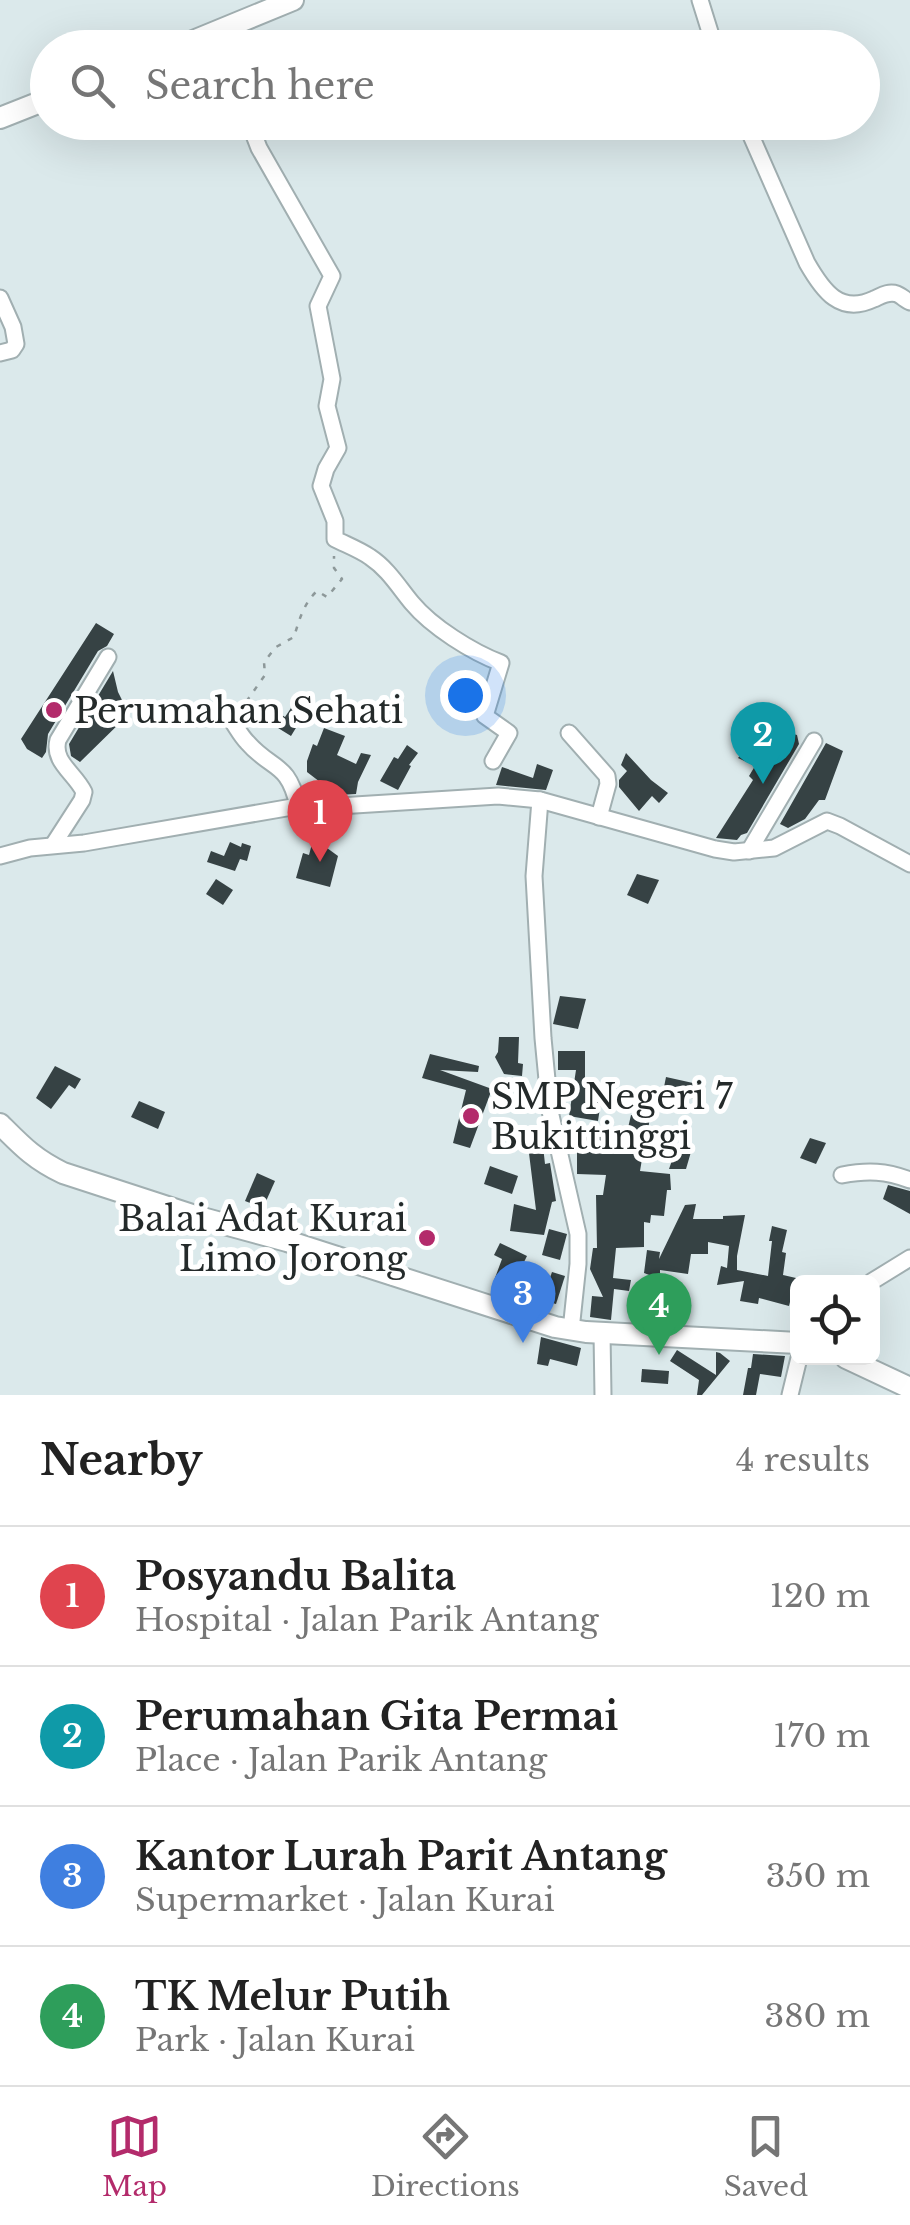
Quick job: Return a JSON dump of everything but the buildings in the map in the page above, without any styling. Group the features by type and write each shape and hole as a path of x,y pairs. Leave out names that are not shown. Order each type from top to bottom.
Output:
{"street":[{"path":"235,30 293,0"},
{"path":"700,0 709,30"},
{"path":"0,118 30,107"},
{"path":"256,140 332,276 318,306 332,379 327,406 338,448 321,486 335,521 335,539 369,556 393,576 413,605 432,622 480,655 501,664 485,716 509,733 494,761"},
{"path":"753,140 819,284 844,304 854,306 886,293 910,302"},
{"path":"0,298 16,344 12,350 0,353"},
{"path":"54,845 84,792 57,756 58,740 108,658"},
{"path":"232,722 247,742 289,777 298,806"},
{"path":"568,733 608,776 599,816"},
{"path":"749,852 814,741"},
{"path":"0,856 298,806 498,796 540,800 715,849 749,852 774,848 826,821 910,864"},
{"path":"540,800 534,876 543,1038 550,1111 578,1234 572,1330"},
{"path":"0,1124 24,1149 64,1173 537,1322 572,1330 790,1343"},
{"path":"842,1175 888,1172 910,1180"},
{"path":"880,1276 910,1258"},
{"path":"602,1332 603,1395"},
{"path":"790,1395 797,1365"},
{"path":"861,1365 910,1388"}],"path":[{"path":"232,722 265,676 264,662 276,646 294,636 310,598 317,591 327,598 342,578 334,568 335,539"}],"place":[{"name":"Perumahan Sehati","path":"54,710"},
{"name":"Perumahan Gita Permai","path":"763,784"},
{"name":"Posyandu Balita","path":"320,862"},
{"name":"SMP Negeri 7 Bukittinggi","path":"471,1116"},
{"name":"Balai Adat Kurai Limo Jorong","path":"427,1238"},
{"name":"Kantor Lurah Parit Antang","path":"523,1343"},
{"name":"TK Melur Putih","path":"659,1355"}]}
